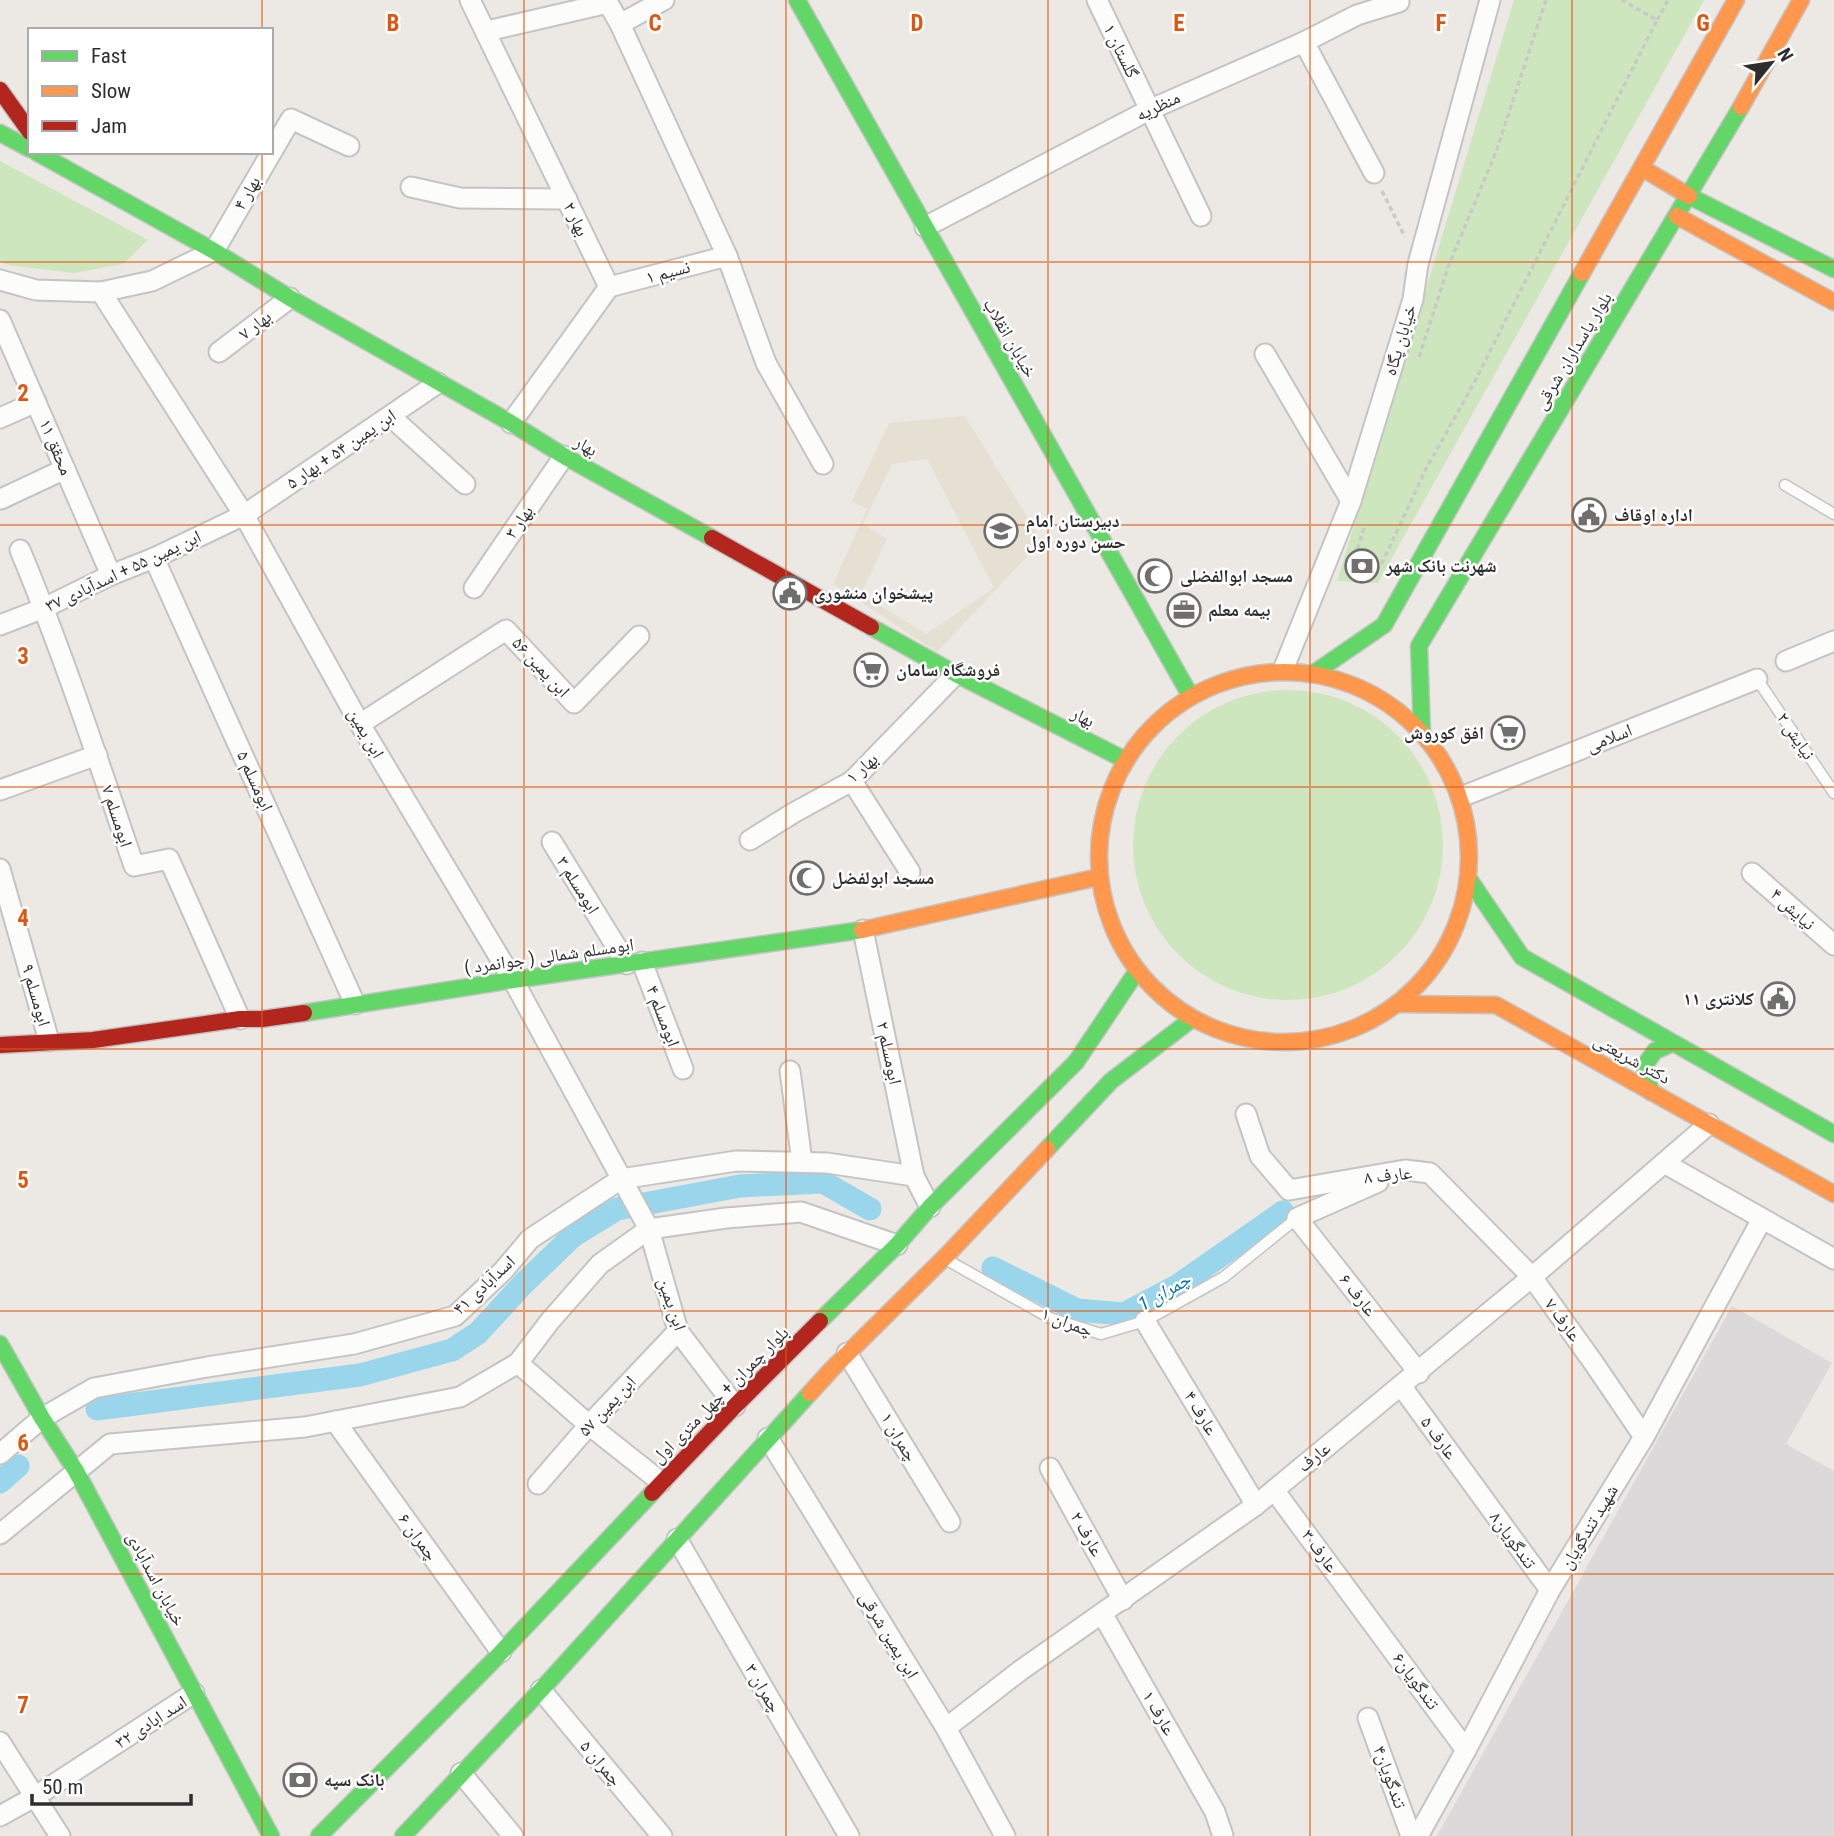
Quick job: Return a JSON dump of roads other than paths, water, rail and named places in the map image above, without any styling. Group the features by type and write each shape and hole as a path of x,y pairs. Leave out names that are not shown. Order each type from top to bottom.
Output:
{"main road":[{"name":"خیابان انقلاب","path":"797,0 1190,695"},
{"name":"بلوار پاسداران شرقی","path":"1314,673 1384,625 1604,234 1638,190 1642,168 1736,0"},
{"name":"بلوار پاسداران شرقی","path":"1422,732 1419,646 1661,243 1671,212 1689,196 1720,145 1801,0"},
{"path":"0,90 28,129"},
{"path":"0,133 28,148"},
{"name":"بهار","path":"43,155 214,251 290,298 511,423 564,456 956,674 1125,760"},
{"path":"1642,168 1689,196 1834,269"},
{"path":"1671,212 1834,302"},
{"path":"1661,243 1702,230"},
{"path":"1283,670 1314,673 1354,684 1391,705 1422,732 1445,763 1461,797 1469,838 1469,879 1458,926 1434,969 1399,1004 1352,1031 1298,1043 1243,1039 1192,1019 1162,998 1137,971 1112,927 1099,877 1102,816 1125,760 1154,724 1190,695 1229,679 1283,670"},
{"name":"ابومسلم شمالی ( جوانمرد )","path":"0,1045 93,1040 240,1019 262,1019 863,930 1099,877"},
{"name":"دکتر شریعتی","path":"1469,879 1522,957 1833,1132"},
{"name":"بلوار چمران + چهل متری اول","path":"319,1836 501,1653 735,1406 1076,1062 1137,971"},
{"name":"دکتر شریعتی","path":"1399,1004 1496,1005 1834,1194"},
{"path":"402,1836 541,1690 847,1353 943,1258 1111,1081 1192,1019"},
{"path":"1651,1091 1644,1066 1655,1051 1673,1043"},
{"name":"خیابان اسدآبادی","path":"0,1344 76,1471 271,1836"}],"street":[{"name":"بهار ۲","path":"470,0 609,287"},
{"path":"620,24 664,0"},
{"name":"گلستان ۱","path":"1097,0 1201,216"},
{"name":"خیابان پگاه","path":"1283,670 1351,501 1413,299 1418,264 1490,0"},
{"name":"منظریه","path":"925,227 1149,110 1304,42 1354,7 1399,2"},
{"path":"486,31 608,3 727,256 766,363 822,464"},
{"path":"1304,42 1374,173"},
{"path":"1604,234 1604,211 1660,112 1679,103"},
{"name":"بهار ۴","path":"273,150 291,119 349,146"},
{"name":"بهار ۴","path":"214,251 271,154"},
{"path":"411,187 460,198 567,199"},
{"path":"0,280 36,290 101,292 152,281 214,251"},
{"name":"نسیم ۱","path":"609,287 727,256"},
{"path":"511,423 609,287"},
{"name":"ابن یمین","path":"101,292 244,515 360,724 513,980 649,1229 678,1331 735,1406"},
{"name":"بهار ۷","path":"219,352 290,298"},
{"name":"محقق ۱۱","path":"0,320 111,575"},
{"path":"1265,354 1351,501"},
{"name":"ابن یمین ۵۴ + بهار ۵","path":"244,515 439,383"},
{"path":"0,418 36,402"},
{"path":"390,416 465,484"},
{"name":"بهار ۳","path":"474,588 564,456"},
{"path":"1,499 65,470"},
{"name":"ابن یمین ۵۵ + اسدآبادی ۳۷","path":"0,625 44,608 244,515"},
{"name":"ابومسلم ۷","path":"20,550 44,608 134,866 169,859 240,1019"},
{"name":"ابومسلم ۵","path":"154,558 355,1004"},
{"name":"ابن یمین ۵۶","path":"360,724 506,630 574,703 639,636"},
{"path":"1786,661 1834,641"},
{"name":"بهار ۱","path":"750,841 795,812 852,781 956,674"},
{"name":"اسلامی","path":"1461,797 1757,678"},
{"path":"0,790 97,755"},
{"path":"852,781 910,872"},
{"name":"ابومسلم ۳","path":"552,842 634,963"},
{"name":"ابومسلم ۹","path":"0,869 49,1041"},
{"name":"نیایش ۴","path":"1752,873 1834,945"},
{"name":"ابومسلم ۲","path":"863,930 914,1176 930,1207"},
{"name":"ابومسلم ۴","path":"634,963 683,1069"},
{"path":"790,1072 802,1162"},
{"name":"عارف ۸","path":"1246,1114 1260,1156 1289,1190 1405,1170 1430,1173 1532,1277"},
{"name":"عارف","path":"946,1728 1021,1671 1256,1506 1419,1373 1709,1124"},
{"name":"اسدآبادی ۴۱","path":"0,1454 42,1418 94,1388 354,1344 455,1315 503,1271 530,1238 621,1179 736,1161 827,1163 914,1176"},
{"path":"1664,1163 1834,1259"},
{"path":"1297,1218 1405,1170"},
{"path":"0,1534 110,1444 305,1427 460,1397 518,1363 550,1321 600,1264 649,1229 726,1218 801,1212 897,1245"},
{"name":"عارف ۶","path":"1297,1218 1419,1373"},
{"name":"شهید تندگویان","path":"1418,1836 1550,1590 1644,1437 1762,1219"},
{"name":"عارف ۷","path":"1532,1277 1644,1437"},
{"name":"عارف ۴","path":"1145,1321 1256,1506"},
{"name":"ابن یمین ۵۷","path":"538,1484 589,1425 678,1331"},
{"name":"چمران ۱","path":"847,1353 950,1522"},
{"path":"518,1363 589,1425 661,1482"},
{"name":"عارف ۵","path":"1402,1387 1476,1489"},
{"name":"چمران ۶","path":"335,1422 501,1653"},
{"name":"ابن یمین شرقی","path":"768,1438 946,1728 1005,1836"},
{"name":"عارف ۲","path":"1050,1468 1123,1600"},
{"name":"تندگویان۸","path":"1476,1489 1550,1590"},
{"name":"عارف ۳","path":"1274,1490 1365,1613"},
{"name":"چمران ۳","path":"677,1539 849,1836"},
{"name":"تندگویان۶","path":"1365,1613 1466,1750"},
{"name":"عارف ۱","path":"1103,1615 1215,1812 1223,1836"},
{"name":"چمران ۵","path":"541,1690 662,1836"},
{"name":"اسد ابادی ۳۲","path":"0,1816 36,1796 194,1693"},
{"name":"تندگویان۴","path":"1368,1718 1411,1836"},
{"path":"0,1742 60,1836"},
{"path":"461,1773 513,1836"}],"lane":[{"path":"1785,485 1834,514"},
{"name":"نیایش ۲","path":"1757,678 1834,793"},
{"name":"۱ چمران","path":"943,1258 1050,1318 1101,1334 1145,1321 1224,1277 1297,1218"}],"waterway":[{"path":"97,1409 360,1375 452,1350 478,1333 524,1283 573,1236 617,1209 740,1186 823,1182 870,1209"},
{"name":"چمران 1","path":"993,1268 1077,1310 1124,1314 1177,1286 1283,1212"},
{"path":"0,1482 18,1466"}],"place":[{"name":"اداره اوقاف","path":"1589,515"},
{"name":"دبیرستان امام حسن دوره اول","path":"1001,531"},
{"name":"شهرنت بانک شهر","path":"1362,566"},
{"name":"مسجد ابوالفضلی","path":"1155,576"},
{"name":"پیشخوان منشوری","path":"790,593"},
{"name":"بیمه معلم","path":"1184,610"},
{"name":"فروشگاه سامان","path":"871,670"},
{"name":"افق کوروش","path":"1508,733"},
{"name":"مسجد ابولفضل","path":"807,878"},
{"name":"کلانتری ۱۱","path":"1778,999"},
{"name":"بانک سپه","path":"300,1780"}]}
